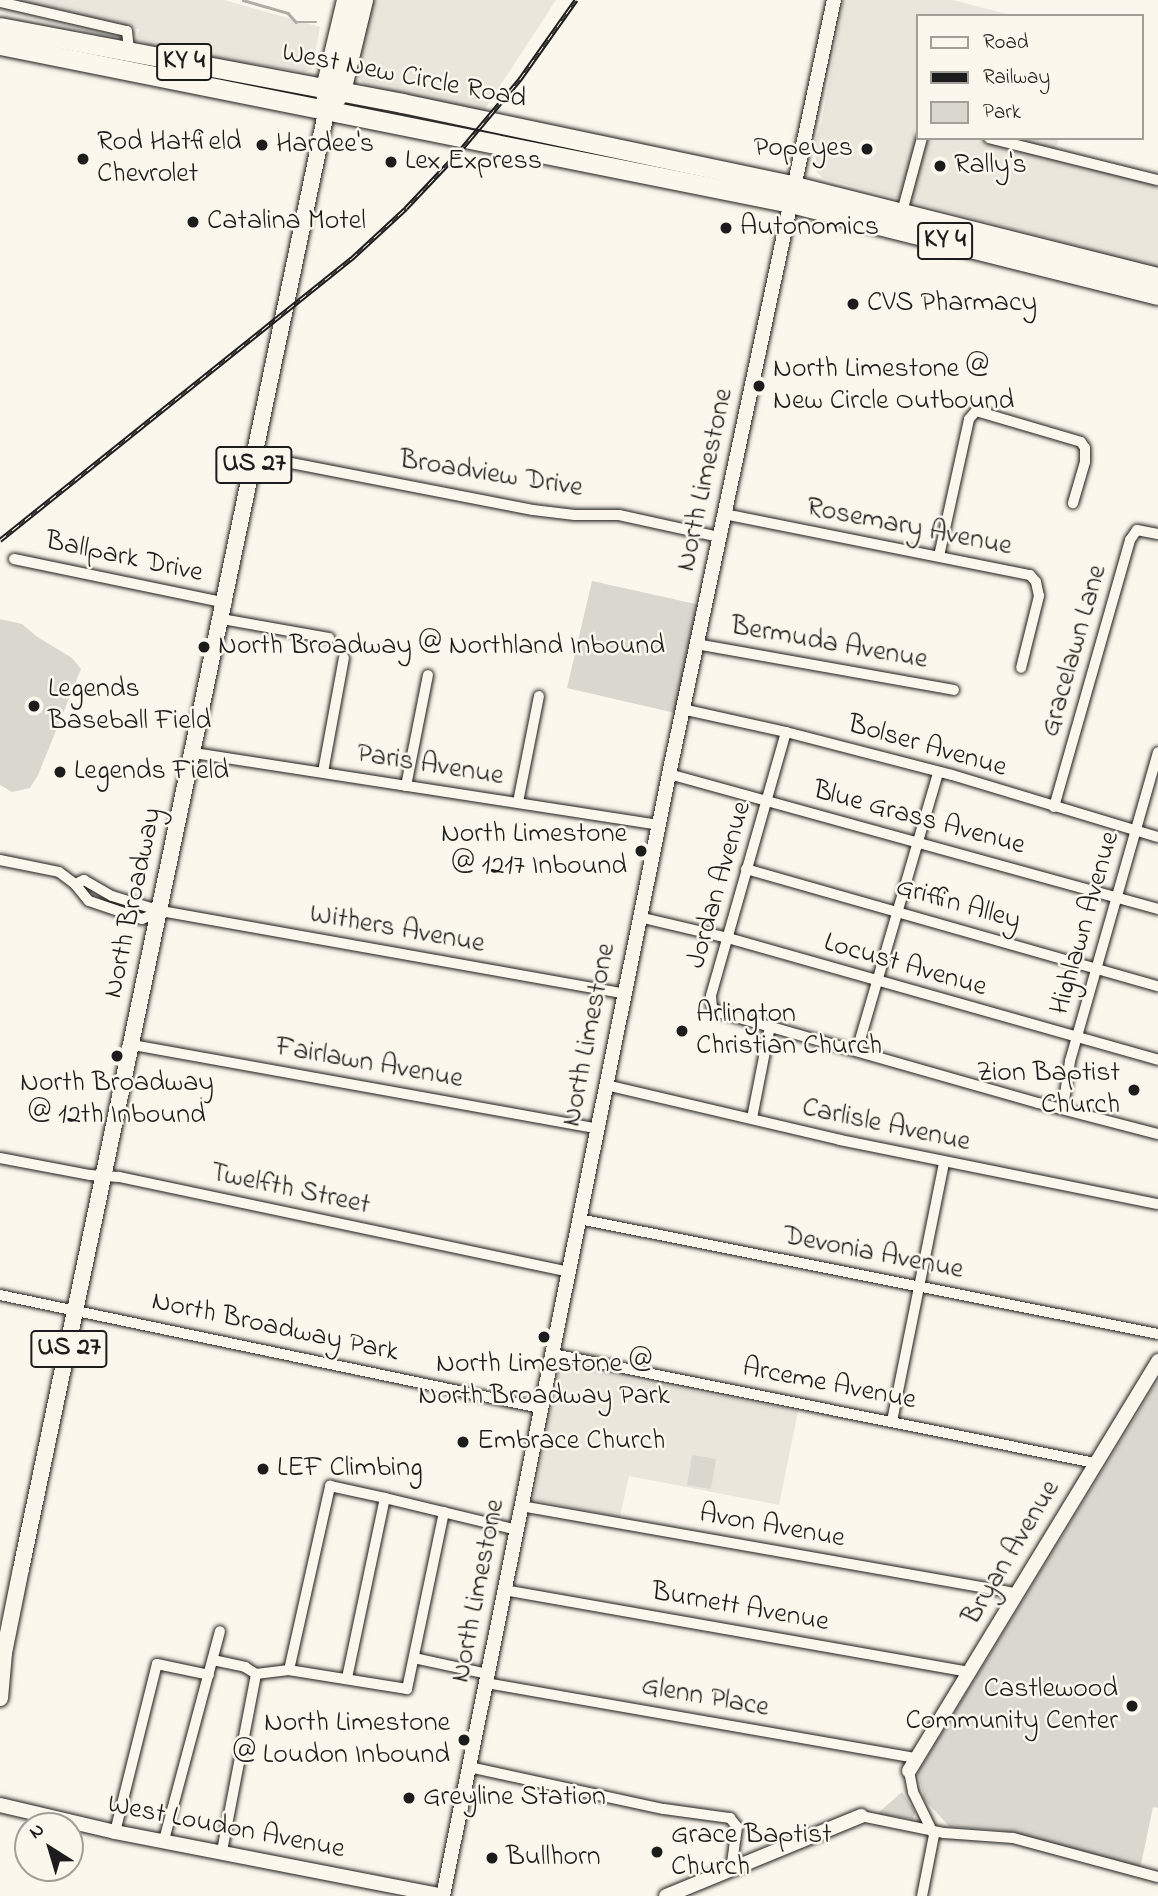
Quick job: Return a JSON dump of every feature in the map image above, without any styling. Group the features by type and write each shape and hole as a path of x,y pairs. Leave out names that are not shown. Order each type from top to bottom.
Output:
{"highway":[{"name":"US 27","path":"333,90 346,0"},
{"name":"US 27","path":"327,108 363,0"},
{"name":"West New Circle Road","path":"0,27 333,90 793,195"},
{"name":"West New Circle Road","path":"0,45 793,195"},
{"name":"KY 4","path":"793,195 902,212 1158,277"},
{"name":"KY 4","path":"793,195 1158,295"}],"main road":[{"name":"North Broadway","path":"0,1698 5,1625 77,1310 327,108"}],"street":[{"name":"North Limestone","path":"443,1896 668,774 834,0"},
{"path":"0,2 127,31 129,51"},
{"path":"902,212 921,140"},
{"path":"997,140 1158,180"},
{"path":"939,556 969,419 976,411 1081,442 1086,452 1086,462 1073,503"},
{"name":"Broadview Drive","path":"255,456 533,510 575,515 619,515 719,537"},
{"name":"Rosemary Avenue","path":"724,514 1030,575 1036,582 1039,596 1021,668"},
{"name":"Gracelawn Lane","path":"1054,807 1130,540 1137,530 1158,534"},
{"name":"Ballpark Drive","path":"14,558 329,638"},
{"name":"Bermuda Avenue","path":"696,644 954,690"},
{"path":"323,772 344,658"},
{"path":"406,786 428,674"},
{"path":"518,803 538,696"},
{"name":"Bolser Avenue","path":"682,709 786,732 1158,837"},
{"name":"Jordan Avenue","path":"786,732 746,869 711,1005 718,1012 1038,1103 1063,1107 1158,1134"},
{"name":"Highlawn Avenue","path":"1063,1107 1076,1039 1119,897 1158,752"},
{"name":"Paris Avenue","path":"194,753 658,825"},
{"path":"856,1050 938,773"},
{"name":"Blue Grass Avenue","path":"668,774 1158,909"},
{"name":"Withers Avenue","path":"0,860 59,872 75,884 89,901 142,919 161,911 625,994"},
{"name":"Griffin Alley","path":"746,869 1158,986"},
{"name":"Locust Avenue","path":"639,917 728,938 1076,1039 1158,1060"},
{"path":"752,1118 770,1026"},
{"name":"Fairlawn Avenue","path":"133,1045 596,1128"},
{"name":"Carlisle Avenue","path":"606,1085 944,1162 1158,1204"},
{"name":"Twelfth Street","path":"0,1158 104,1177 119,1177 569,1272"},
{"path":"892,1421 944,1162"},
{"name":"Devonia Avenue","path":"579,1219 1158,1334"},
{"name":"North Broadway Park","path":"0,1295 540,1408"},
{"name":"Arceme Avenue","path":"553,1354 1095,1463"},
{"name":"Bryan Avenue","path":"912,1764 1158,1361"},
{"path":"289,1671 330,1486 517,1530"},
{"path":"347,1678 385,1498"},
{"name":"Avon Avenue","path":"521,1506 1015,1593"},
{"path":"213,1660 246,1667 256,1674 289,1671 407,1689 444,1513"},
{"name":"Burnett Avenue","path":"504,1590 968,1672"},
{"path":"164,1840 220,1631"},
{"name":"Glenn Place","path":"414,1658 487,1678 912,1764"},
{"path":"115,1832 157,1664 209,1675"},
{"path":"222,1851 256,1674"},
{"path":"912,1764 913,1792 933,1830 922,1896"},
{"path":"469,1766 662,1808 732,1819 737,1833 732,1870"},
{"name":"West Loudon Avenue","path":"0,1805 115,1832 443,1896"},
{"path":"666,1896 861,1816 933,1830 1013,1838 1158,1877"}],"shaded area":[{"path":"0,0 224,0 320,27 312,69 305,72 173,52 136,41 139,29 91,19 61,9"},
{"path":"368,0 556,0 483,112 365,86 355,73"},
{"path":"843,0 953,0 1007,14 916,14 916,140 1058,140 1056,147 1061,162 1158,183 1158,268 823,178 816,171 815,142 822,120"},
{"path":"560,1365 798,1411 779,1505 629,1476 620,1517 533,1500"}],"green space":[{"path":"592,581 700,605 675,713 567,688"},
{"name":"Legends Baseball Field","path":"0,619 22,624 72,658 81,669 38,775 30,788 12,792 0,785"},
{"path":"1158,1380 1158,1808 1153,1807 1140,1869 1001,1830 950,1827 924,1799 918,1772"},
{"path":"692,1455 716,1459 711,1489 687,1485"},
{"path":"902,1792 915,1812 913,1819 877,1814"}],"waterway":[{"path":"243,0 288,13 296,22 316,22"}],"railway":[{"path":"0,540 351,259 406,208 458,153 520,79 576,0"}],"place":[{"name":"Hardee's","path":"262,145"},
{"name":"Popeyes","path":"867,149"},
{"name":"Rod Hatfield Chevrolet","path":"83,159"},
{"name":"Lex Express","path":"391,162"},
{"name":"Rally's","path":"940,166"},
{"name":"Catalina Motel","path":"193,222"},
{"name":"Autonomics","path":"726,228"},
{"name":"CVS Pharmacy","path":"853,304"},
{"name":"North Limestone @ New Circle Outbound","path":"759,386"},
{"name":"North Broadway @ Northland Inbound","path":"204,647"},
{"name":"Legends Baseball Field","path":"34,706"},
{"name":"Legends Field","path":"60,772"},
{"name":"North Limestone @ 1217 Inbound","path":"641,851"},
{"name":"Arlington Christian Church","path":"682,1031"},
{"name":"North Broadway @ 12th Inbound","path":"117,1056"},
{"name":"Zion Baptist Church","path":"1134,1090"},
{"name":"North Limestone @ North Broadway Park","path":"544,1337"},
{"name":"Embrace Church","path":"463,1442"},
{"name":"LEF Climbing","path":"263,1469"},
{"name":"Castlewood Community Center","path":"1132,1706"},
{"name":"North Limestone @ Loudon Inbound","path":"464,1740"},
{"name":"Greyline Station","path":"409,1798"},
{"name":"Grace Baptist Church","path":"657,1852"},
{"name":"Bullhorn","path":"492,1858"}]}
